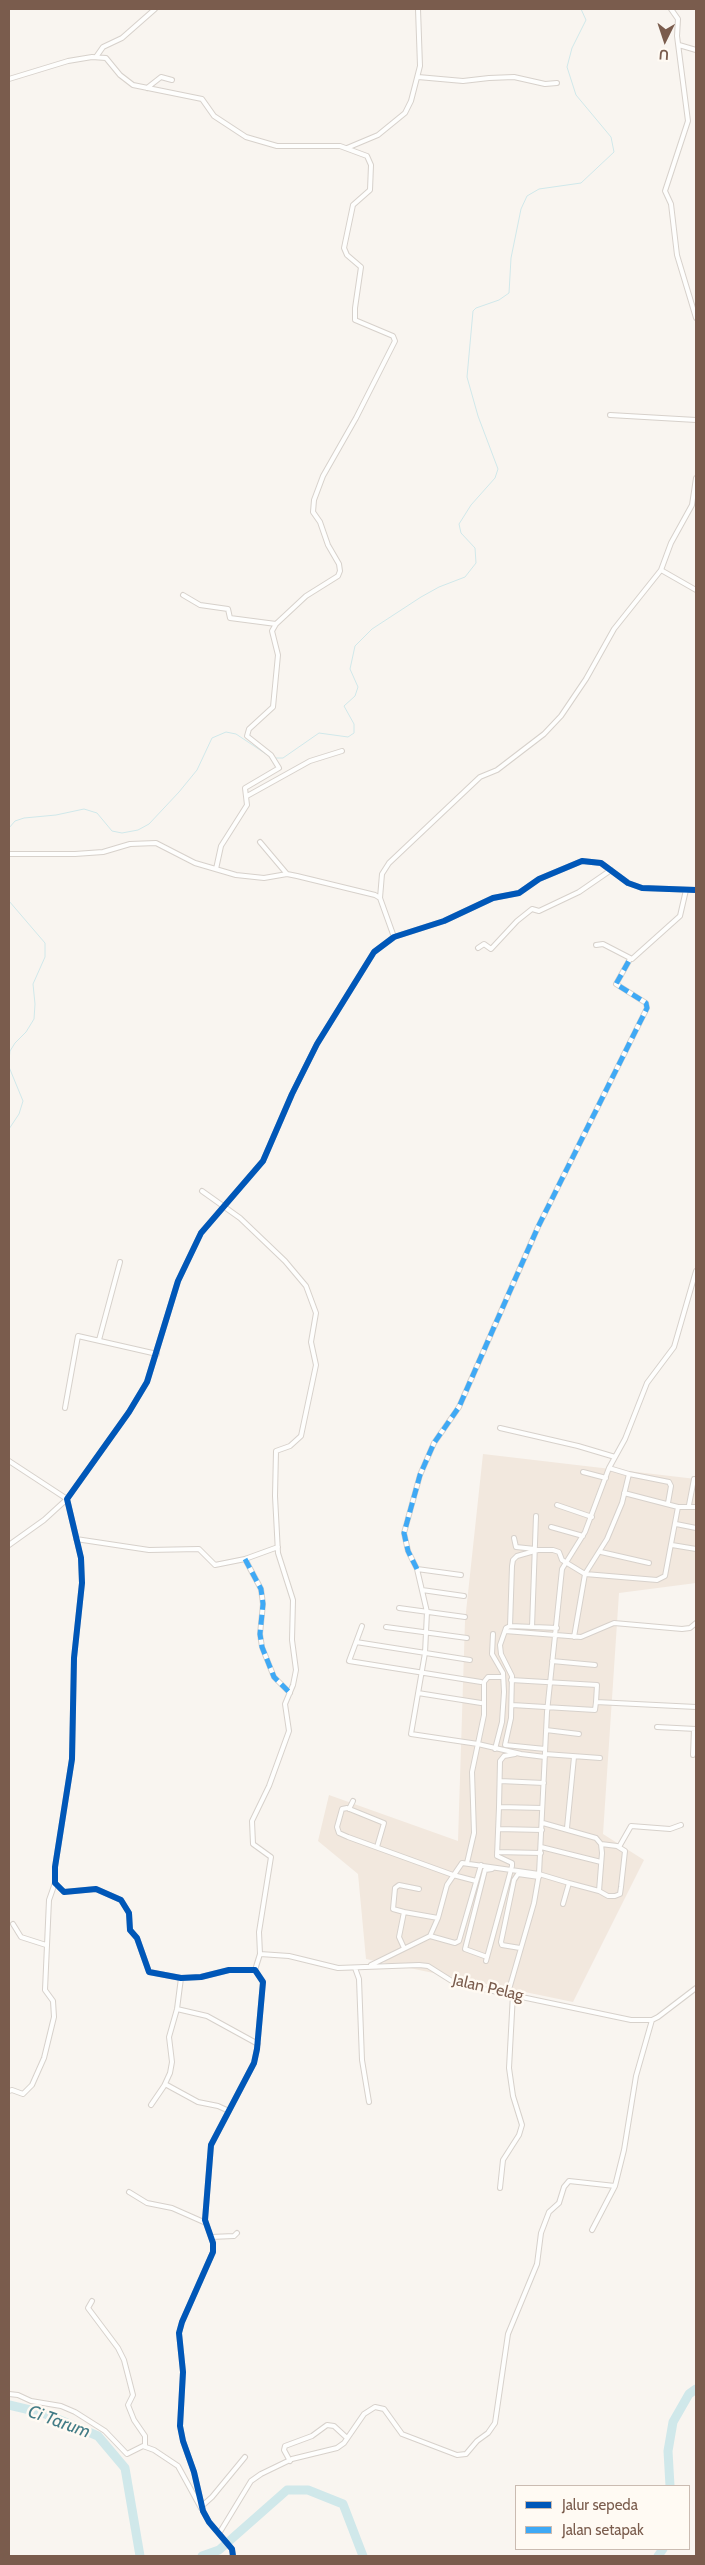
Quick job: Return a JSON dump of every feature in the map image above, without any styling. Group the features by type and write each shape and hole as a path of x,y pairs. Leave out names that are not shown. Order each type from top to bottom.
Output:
{"street":[{"path":"96,57 103,47 122,38 155,9"},
{"path":"347,148 378,134 405,113 420,66 418,9"},
{"path":"672,9 678,19 688,125 666,191 671,204 677,255 696,318"},
{"path":"679,45 696,50"},
{"path":"9,79 68,61 96,57 110,61 120,75 133,85 202,99 214,116 231,129 264,143 308,147 330,144 367,156 371,165 370,190 353,205 344,242 347,255 361,267 354,317 356,321 393,336 395,341 356,418 323,476 314,500 314,512 320,522 328,545 339,564 340,571 338,576 306,596 276,624 272,631 278,655 273,707 249,730 247,736 271,756 279,765 278,770 248,785 246,788 247,806 221,846 216,869"},
{"path":"147,88 161,77 172,80"},
{"path":"418,77 463,81 514,78 545,84 558,83"},
{"path":"610,415 696,420"},
{"path":"394,937 380,898 382,874 390,863 480,777 497,770 544,734 561,716 586,679 614,628 661,570 671,543 692,505 696,478"},
{"path":"661,570 696,590"},
{"path":"183,595 200,605 228,609 230,618 276,624"},
{"path":"247,796 310,761 342,751"},
{"path":"9,854 103,852 130,844 156,842 194,864 249,878 264,878 287,874 362,890 380,898"},
{"path":"260,842 287,874"},
{"path":"9,1545 44,1520 67,1499 129,1412 147,1382 157,1354 172,1298 184,1267 201,1233 262,1161 317,1044 370,957 394,937 444,921 493,898 519,893 539,879 582,861 596,861 628,883 642,888 696,890"},
{"path":"478,948 484,944 491,949 517,921 532,909 539,911 579,892 611,870"},
{"path":"600,1758 519,1754 478,1744 411,1734 424,1653 427,1612 417,1569 408,1551 404,1533 420,1475 434,1443 459,1407 538,1227 647,1008 646,1003 616,984 630,959 680,916 686,890"},
{"path":"596,945 602,944 630,959"},
{"path":"202,1191 223,1206 285,1261 306,1286 316,1314 311,1342 316,1366 300,1436 290,1446 276,1451 275,1496 278,1547 281,1567 293,1600 292,1640 296,1670 285,1704 289,1731 269,1786 252,1823 253,1844 271,1857 259,1932 260,1954 255,1970"},
{"path":"100,1340 120,1262"},
{"path":"508,1993 539,1875 546,1730 562,1574 566,1561 583,1536 592,1517 609,1468 625,1440 649,1380 674,1348 696,1271"},
{"path":"65,1408 78,1336 157,1354"},
{"path":"500,1428 615,1457"},
{"path":"9,1461 67,1499 81,1558 82,1582 74,1658 72,1759 55,1867 55,1883 49,1900 46,1945 45,1990 53,2002 54,2015 44,2058 33,2084 24,2094 9,2091"},
{"path":"609,1468 670,1483 668,1503"},
{"path":"583,1472 606,1478"},
{"path":"574,1637 585,1574 601,1552 624,1493 629,1474"},
{"path":"689,1506 694,1479"},
{"path":"624,1493 678,1506 696,1507"},
{"path":"557,1505 592,1517"},
{"path":"514,1538 516,1547 557,1551 561,1559 585,1574 657,1580 666,1573 678,1506"},
{"path":"532,1627 536,1516"},
{"path":"676,1524 696,1528"},
{"path":"551,1527 583,1536"},
{"path":"76,1539 149,1550 199,1550 215,1565 245,1559 278,1547"},
{"path":"672,1545 696,1549"},
{"path":"535,1550 515,1557 513,1560 510,1626 505,1631 500,1651 511,1670 512,1705 505,1745 545,1749"},
{"path":"601,1552 649,1563"},
{"path":"245,1559 258,1581 263,1596 260,1634 262,1647 274,1677 290,1693"},
{"path":"417,1569 461,1575"},
{"path":"422,1590 464,1596"},
{"path":"399,1608 465,1618"},
{"path":"505,1631 574,1637 588,1636 614,1623 682,1629 690,1628 696,1623"},
{"path":"362,1626 349,1661 481,1682"},
{"path":"510,1626 557,1628"},
{"path":"386,1627 467,1638"},
{"path":"493,1634 492,1654 503,1678 504,1704 495,1749"},
{"path":"356,1642 470,1660"},
{"path":"552,1661 594,1665"},
{"path":"467,1863 474,1833 472,1772 484,1715 484,1680 488,1677 503,1678"},
{"path":"511,1680 597,1685 595,1710 512,1705"},
{"path":"418,1693 481,1703"},
{"path":"596,1702 696,1707"},
{"path":"657,1727 695,1729 693,1755"},
{"path":"546,1730 579,1734"},
{"path":"519,1754 501,1758 499,1766 497,1852 498,1858 512,1863 510,1871 487,1959 466,1951 466,1943 485,1870 492,1869 510,1871 539,1875 599,1891 608,1896 620,1894 625,1851 619,1847 601,1844 591,1835 543,1823"},
{"path":"567,1828 574,1757"},
{"path":"500,1781 544,1783"},
{"path":"349,1809 354,1801"},
{"path":"499,1807 542,1808"},
{"path":"377,1847 384,1822 349,1809 344,1808 341,1810 337,1828 339,1833 377,1847 453,1875 476,1881"},
{"path":"619,1847 631,1826 670,1829 681,1825"},
{"path":"498,1829 542,1830"},
{"path":"599,1891 601,1844"},
{"path":"541,1846 601,1862"},
{"path":"497,1852 541,1853"},
{"path":"430,1936 438,1918 447,1885 460,1864 467,1863 510,1871"},
{"path":"369,1966 430,1936 455,1942 459,1941 481,1866"},
{"path":"520,1948 502,1945 501,1938 516,1875 539,1875"},
{"path":"55,1883 64,1892 96,1889 121,1900 129,1912 130,1930 137,1938 149,1972 181,1978 201,1977 229,1970 255,1970 261,1977 263,1984 258,2044 252,2068 211,2146 206,2223 213,2252 181,2325 179,2336 184,2372 181,2433 194,2472 204,2512"},
{"path":"563,1904 569,1883"},
{"path":"419,1889 399,1885 396,1888 393,1909 438,1918"},
{"path":"404,1912 399,1937 404,1948"},
{"path":"13,1924 21,1937 46,1945"},
{"name":"Jalan Pelag","path":"260,1954 276,1954 322,1966 355,1968 369,1966 428,1966 455,1983 630,2020 652,2020"},
{"path":"355,1968 359,1979 359,2024 369,2102"},
{"path":"151,2105 165,2084 172,2062 168,2037 177,2009 181,1978"},
{"path":"592,2230 615,2186 624,2150 636,2076 652,2020 696,1988"},
{"path":"500,2188 503,2160 519,2135 522,2125 513,2096 509,2068 513,1994"},
{"path":"177,2009 207,2016 258,2044"},
{"path":"165,2084 198,2102 218,2106 228,2111"},
{"path":"220,2533 251,2481 261,2474 305,2455 337,2448 371,2408 378,2406 384,2409 402,2434 457,2455 466,2454 477,2441 488,2433 495,2423 508,2334 537,2264 541,2233 546,2217 559,2203 564,2187 570,2181 615,2186"},
{"path":"128,2192 147,2203 163,2204 206,2223"},
{"path":"210,2237 234,2236 237,2233"},
{"path":"92,2301 88,2308 118,2348 124,2360 133,2395 128,2405 134,2420 144,2436 145,2446"},
{"path":"9,2394 18,2395 31,2401 61,2406 75,2412 105,2431 127,2454 145,2446"},
{"path":"290,2461 285,2446 312,2436 327,2425 334,2426 347,2438"},
{"path":"145,2446 175,2463 212,2526 232,2549 233,2556"},
{"path":"202,2506 212,2497 245,2457"}],"shaded area":[{"path":"483,1454 696,1479 696,1583 619,1593 603,1834 644,1860 573,2002 366,1959 358,1874 318,1841 329,1795 458,1841 465,1621"}],"waterway":[{"path":"276,758 283,758 319,733 348,737 354,733 354,724 344,706 355,696 358,687 350,669 355,646 372,629 421,597 439,587 465,577 476,563 475,548 461,533 459,524 471,505 495,478 498,469 478,416 467,377 473,311 476,308 499,300 509,293 511,258 521,209 527,196 539,189 581,183 614,152 611,137 576,95 567,67 572,48 586,20 581,9"},
{"path":"9,828 15,821 24,818 56,815 84,809 97,813 112,831 122,833 138,830 149,824 197,770 212,738 226,732 236,734 272,758"},
{"path":"9,901 45,943 45,957 33,984 34,1019 10,1051 9,1060"},
{"path":"9,1067 23,1101 19,1114 9,1129"},
{"name":"Ci Tarum","path":"670,2485 668,2451 673,2422 689,2394 696,2389"},
{"name":"Ci Tarum","path":"9,2405 43,2413 98,2436 125,2468 140,2556"},
{"name":"Ci Tarum","path":"202,2556 219,2550 287,2490 308,2490 343,2504 363,2556"},
{"name":"Ci Tarum","path":"658,2556 662,2550"}],"marked path":[{"path":"417,1569 408,1551 404,1533 420,1475 434,1443 459,1407 538,1227 647,1008 646,1003 616,984 630,959"},
{"path":"245,1559 261,1589 263,1604 260,1634 262,1647 274,1677 290,1693"}],"cycle path":[{"path":"233,2556 232,2549 209,2522 203,2511 194,2472 183,2441 180,2426 183,2372 179,2333 213,2252 213,2243 205,2220 211,2145 254,2063 263,1982 255,1970 229,1970 201,1977 181,1978 149,1972 137,1938 130,1930 129,1913 121,1900 96,1889 64,1892 55,1883 55,1867 72,1759 74,1658 82,1583 81,1558 67,1499 129,1412 147,1382 178,1281 201,1233 263,1161 292,1094 317,1044 374,952 394,937 444,921 493,898 519,893 539,879 582,861 601,863 628,883 642,888 696,890"}]}
